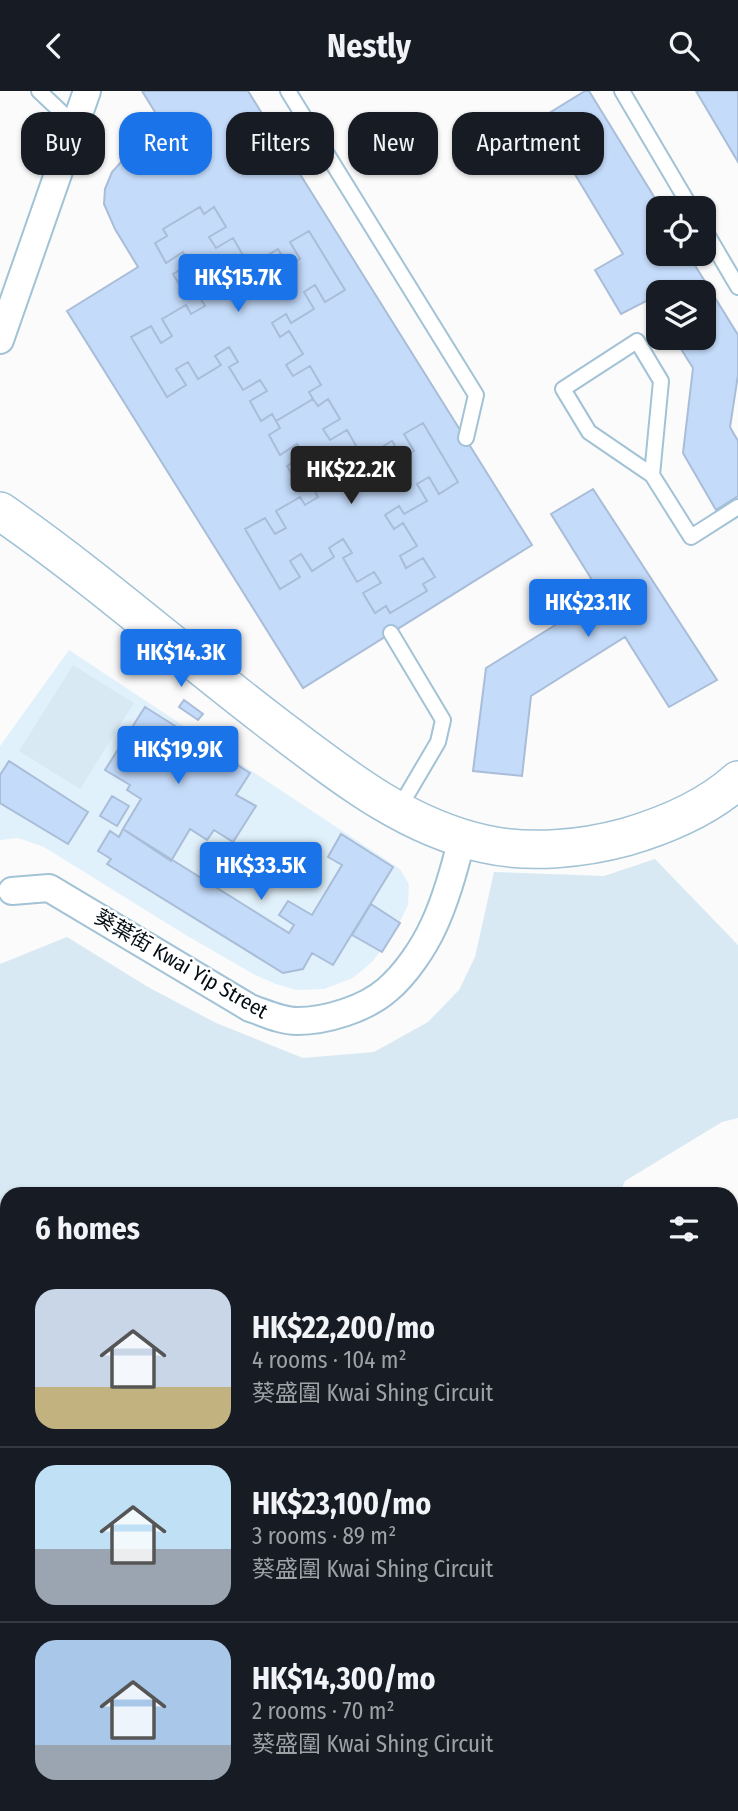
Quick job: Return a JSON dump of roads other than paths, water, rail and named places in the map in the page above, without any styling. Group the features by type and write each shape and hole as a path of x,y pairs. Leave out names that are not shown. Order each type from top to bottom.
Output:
{"street":[{"path":"80,112 86,91"},
{"path":"0,340 59,175"},
{"path":"0,511 79,568 215,679 328,765 397,811 429,826 485,844 523,849 575,846 616,839 667,823 702,807 738,780"},
{"name":"葵葉街 Kwai Yip Street","path":"12,891 49,888 250,1008 296,1021 329,1017 362,1006 387,990 409,965 434,927 452,878 462,838"}],"lane":[{"path":"288,91 475,395 466,438"},
{"path":"622,91 684,196"},
{"path":"44,93 62,112"},
{"path":"716,249 738,287"},
{"path":"652,475 661,381 637,341 563,389 589,432 652,475 691,537 738,507"},
{"path":"391,633 443,720 441,733 426,765 397,811"}]}
